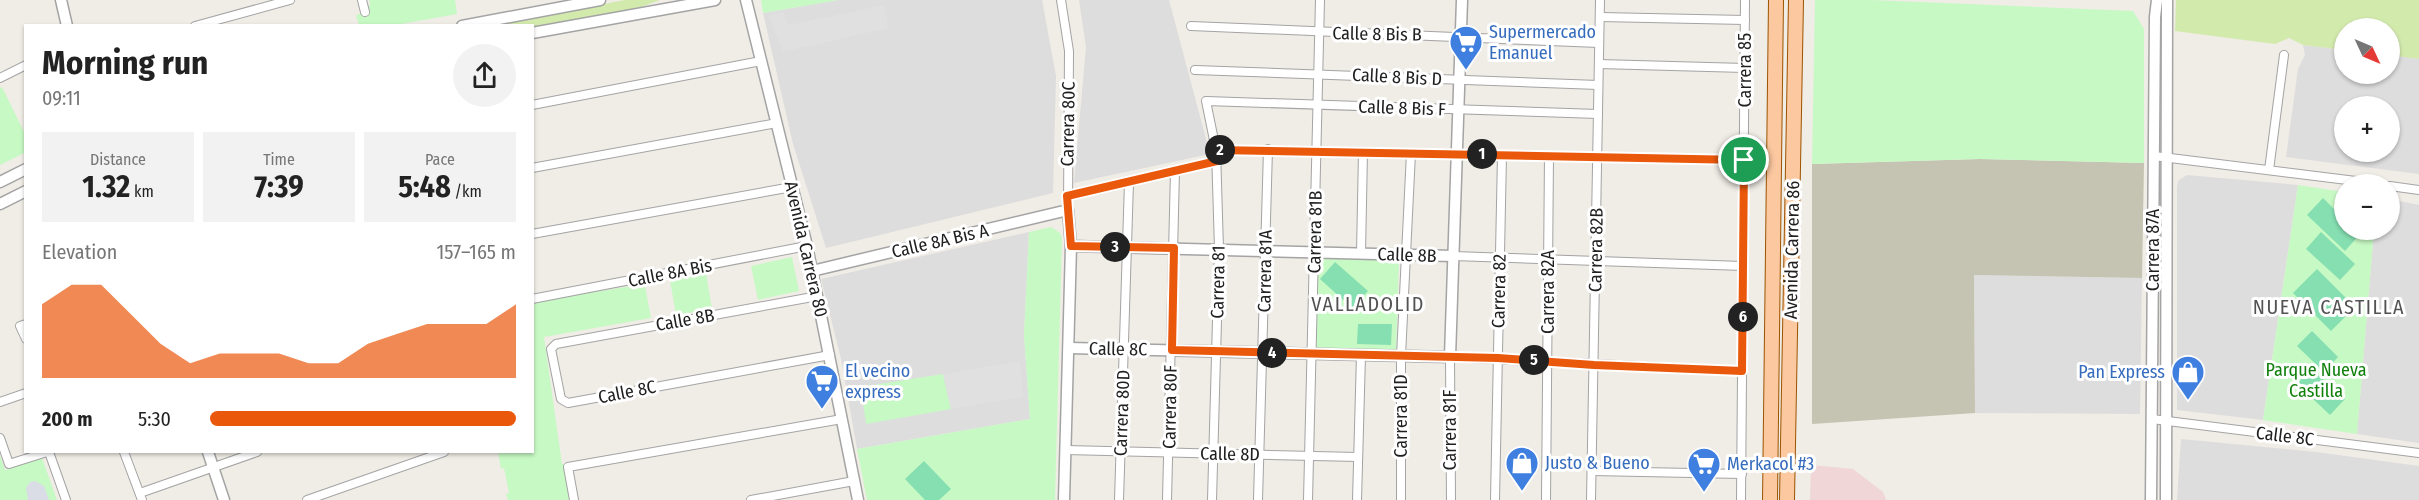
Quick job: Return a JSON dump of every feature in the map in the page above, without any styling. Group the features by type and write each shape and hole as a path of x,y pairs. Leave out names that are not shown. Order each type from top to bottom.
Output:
{"main road":[{"name":"Avenida Carrera 86","path":"1770,500 1776,0"},
{"name":"Avenida Carrera 86","path":"1787,500 1796,0"}],"street":[{"path":"61,0 67,24"},
{"path":"202,24 290,0"},
{"path":"362,0 365,12"},
{"path":"473,24 600,0"},
{"path":"534,33 716,0"},
{"name":"Avenida Carrera 80","path":"746,0 807,246 858,500"},
{"name":"Carrera 80C","path":"1061,0 1069,51 1067,196 1071,246 1064,500"},
{"name":"Carrera 81B","path":"1308,500 1320,0"},
{"name":"Carrera 81F","path":"1450,500 1450,357 1462,0"},
{"name":"Carrera 82B","path":"1591,500 1600,0"},
{"name":"Carrera 85","path":"1742,500 1745,0"},
{"name":"Carrera 87A","path":"2151,500 2157,0"},
{"name":"Carrera 87A","path":"2166,500 2167,0"},
{"path":"1600,17 1745,20"},
{"name":"Calle 8 Bis B","path":"1191,26 1599,43"},
{"path":"2269,170 2284,55"},
{"path":"534,105 761,62"},
{"path":"1599,64 1744,68"},
{"path":"0,78 24,65"},
{"name":"Calle 8 Bis D","path":"1195,70 1598,85"},
{"name":"Calle 8 Bis F","path":"1206,101 1598,114"},
{"name":"Carrera 81","path":"1206,101 1217,161 1219,249 1212,500"},
{"path":"534,168 777,123"},
{"path":"1216,150 1744,160"},
{"name":"Carrera 81A","path":"1258,500 1268,150"},
{"path":"1361,253 1363,152"},
{"name":"Carrera 81D","path":"1401,500 1401,356 1410,153"},
{"name":"Carrera 82","path":"1495,500 1502,155"},
{"name":"Carrera 82A","path":"1546,500 1549,156"},
{"path":"2154,156 2334,178"},
{"path":"1067,196 1217,161"},
{"path":"0,182 24,170"},
{"name":"Carrera 80F","path":"1167,500 1175,171"},
{"name":"Carrera 80D","path":"1119,500 1129,182"},
{"path":"534,234 792,187"},
{"path":"2400,187 2419,190"},
{"path":"0,204 24,192"},
{"name":"Calle 8A Bis A","path":"812,271 1068,210"},
{"name":"Calle 8A Bis","path":"534,299 807,246"},
{"name":"Calle 8B","path":"1071,246 1595,259 1743,266"},
{"name":"Calle 8B","path":"565,403 561,399 551,350 553,345 818,296"},
{"name":"Calle 8C","path":"1069,348 1498,358 1594,365 1742,371"},
{"name":"Calle 8C","path":"565,403 830,355"},
{"path":"1357,500 1361,355"},
{"path":"0,402 24,394"},
{"path":"574,500 568,467 842,419"},
{"name":"Calle 8C","path":"2152,419 2419,453"},
{"path":"0,438 9,464 45,453"},
{"name":"Calle 8D","path":"1066,450 1358,457"},
{"path":"48,453 66,500"},
{"path":"124,453 141,497 213,467 254,453"},
{"path":"207,453 224,500"},
{"path":"307,500 441,453"},
{"path":"1592,471 1742,474"},
{"path":"751,500 854,481"}],"shaded area":[{"path":"838,0 1042,0 1056,76 1053,193 826,248 793,144 763,13"},
{"path":"1079,0 1169,0 1210,154 1074,183 1086,47"},
{"path":"884,5 888,28 783,52 768,16 783,12 789,25"},
{"path":"2303,45 2334,49 2334,84 2400,84 2400,56 2419,59 2419,174 2286,157 2298,69 2305,55"},
{"path":"1980,159 2144,163 2142,278 1974,275 1975,413 1812,424 1812,164"},
{"path":"2187,175 2298,185 2263,420 2177,410 2177,188 2178,181"},
{"path":"2400,201 2419,205 2419,443 2357,434 2373,240 2400,240"},
{"path":"1029,232 1024,335 1030,419 857,449 841,359 821,279"},
{"path":"1974,275 2142,278 2140,414 1975,413"},
{"path":"1020,361 1023,397 951,409 943,374"},
{"path":"2181,439 2316,452 2419,466 2419,500 2177,500"},
{"path":"1811,465 1853,469 1883,492 1886,500 1810,500"},
{"path":"35,481 44,486 49,500 28,500 26,488 30,482"}],"green space":[{"path":"369,0 455,0 457,14 401,24 359,24 356,15 366,12 370,4"},
{"path":"625,0 660,0 633,10 534,28 534,24 498,24"},
{"path":"761,0 838,0 763,13"},
{"path":"1815,0 1872,0 2133,11 2144,29 2144,163 1980,159 1812,164"},
{"path":"2176,0 2419,0 2419,59 2400,56 2400,18 2334,18 2334,49 2303,45 2289,38 2275,44 2175,31"},
{"path":"2,87 24,132 24,153 0,165 0,88"},
{"name":"Parque Nueva Castilla","path":"2298,185 2334,190 2334,240 2373,240 2357,434 2263,420"},
{"path":"2323,198 2334,209 2334,240 2355,240 2345,251 2307,215"},
{"path":"1051,227 1060,233 1062,238 1055,500 867,500 857,449 1030,419 1024,335 1029,232"},
{"path":"2321,232 2355,264 2340,280 2306,249"},
{"path":"792,257 799,291 758,300 751,266"},
{"path":"1318,258 1399,261 1396,351 1315,348"},
{"path":"1335,262 1368,291 1352,308 1320,279"},
{"path":"2317,269 2355,307 2331,331 2293,293"},
{"path":"706,273 712,309 676,315 670,280"},
{"path":"638,285 645,286 651,318 544,337 562,464 567,464 573,500 508,500 506,494 509,493 504,468 501,469 498,453 534,453 534,302"},
{"path":"1358,324 1392,324 1391,345 1357,344"},
{"path":"2312,331 2338,357 2324,372 2297,346"},
{"path":"2311,368 2345,399 2330,415 2297,384"},
{"path":"943,374 951,409 866,424 861,387"},
{"path":"0,455 5,470 42,458 57,500 0,500"},
{"path":"924,461 951,489 939,500 925,500 905,479"}],"place":[{"name":"Supermercado Emanuel","path":"1466,71"},
{"name":"Pan Express","path":"2188,401"},
{"name":"El vecino express","path":"822,410"},
{"name":"Justo & Bueno","path":"1522,492"},
{"name":"Merkacol #3","path":"1704,493"}],"district":[{"name":"VALLADOLID","path":"1368,304"},
{"name":"NUEVA CASTILLA","path":"2329,307"}],"route":[{"path":"1216,150 1744,160 1742,371 1594,365 1498,358 1172,350 1174,248 1071,246 1067,196 1217,161 1216,150"}]}
